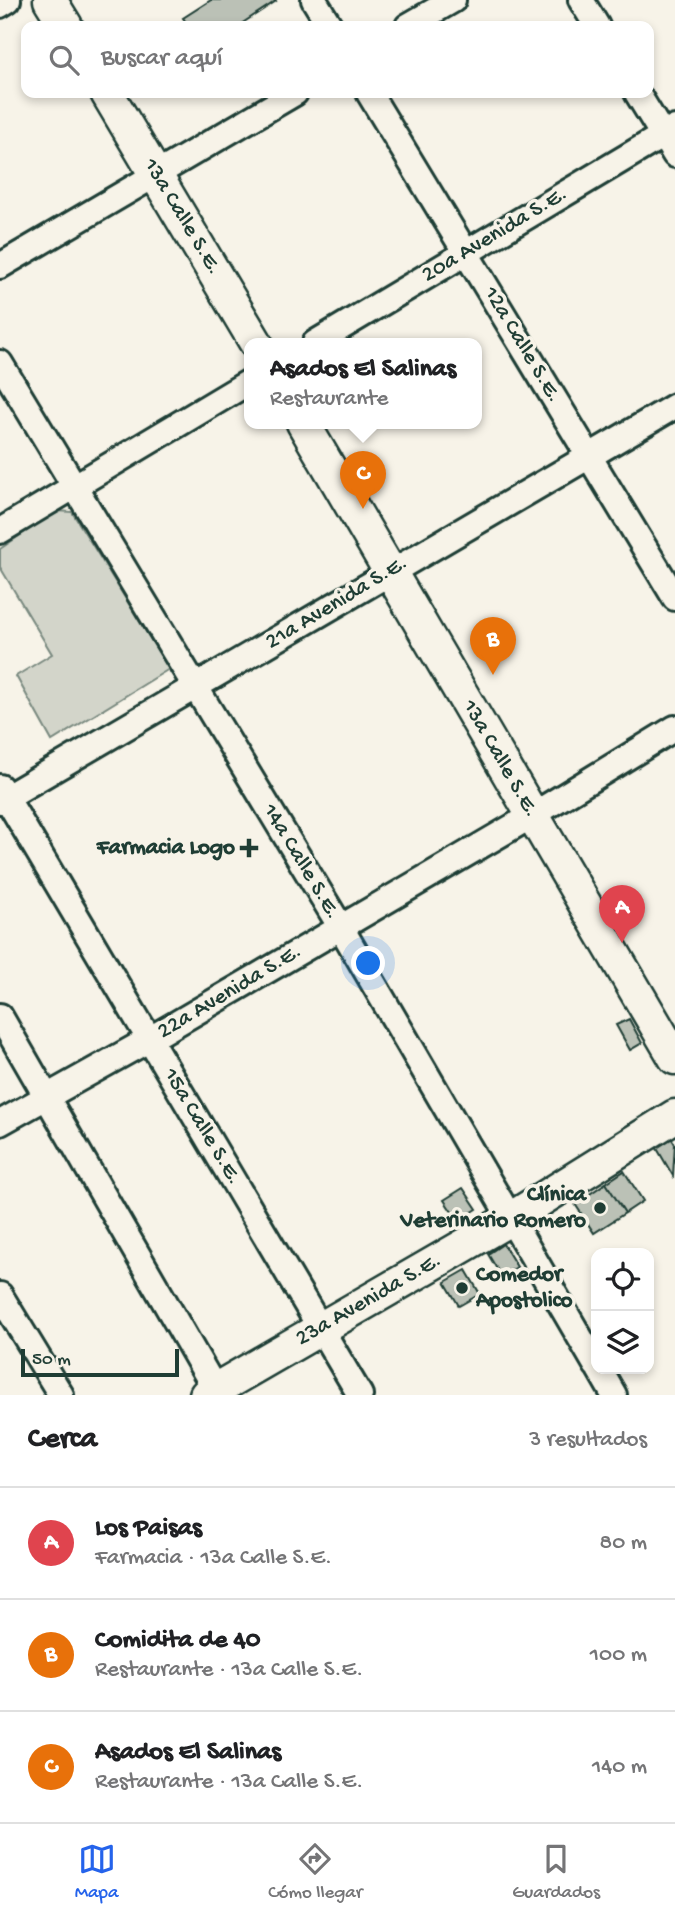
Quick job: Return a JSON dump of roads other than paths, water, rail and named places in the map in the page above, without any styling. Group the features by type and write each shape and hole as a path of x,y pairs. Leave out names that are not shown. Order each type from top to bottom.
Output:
{"street":[{"path":"0,5 8,0"},
{"path":"50,0 63,21"},
{"path":"314,0 327,21"},
{"path":"417,21 453,0"},
{"path":"582,0 594,21"},
{"name":"13a Calle S.E.","path":"110,98 253,338"},
{"path":"0,266 286,98"},
{"name":"12a Calle S.E.","path":"372,98 675,598"},
{"path":"641,98 671,139"},
{"name":"20a Avenida S.E.","path":"323,338 466,252 671,139"},
{"name":"14a Calle S.E.","path":"0,363 340,926 591,1357"},
{"path":"0,531 244,385"},
{"name":"21a Avenida S.E.","path":"2,795 195,687 675,406"},
{"name":"13a Calle S.E.","path":"307,429 675,1058"},
{"name":"22a Avenida S.E.","path":"0,1123 150,1039 533,815 675,728"},
{"name":"15a Calle S.E.","path":"2,795 360,1395"},
{"path":"0,1016 211,1392"},
{"name":"23a Avenida S.E.","path":"211,1392 510,1219 675,1116"},
{"path":"0,1295 61,1395"},
{"name":"14a Calle S.E.","path":"601,1374 614,1395"}],"place":[{"name":"Asados El Salinas","path":"363,509"},
{"name":"Comidita de 40","path":"493,675"},
{"name":"Farmacia Logo","path":"249,848"},
{"name":"Los Paisas","path":"622,943"},
{"name":"Clínica Veterinario Romero","path":"600,1208"},
{"name":"Comedor Apostolico","path":"462,1288"}]}
